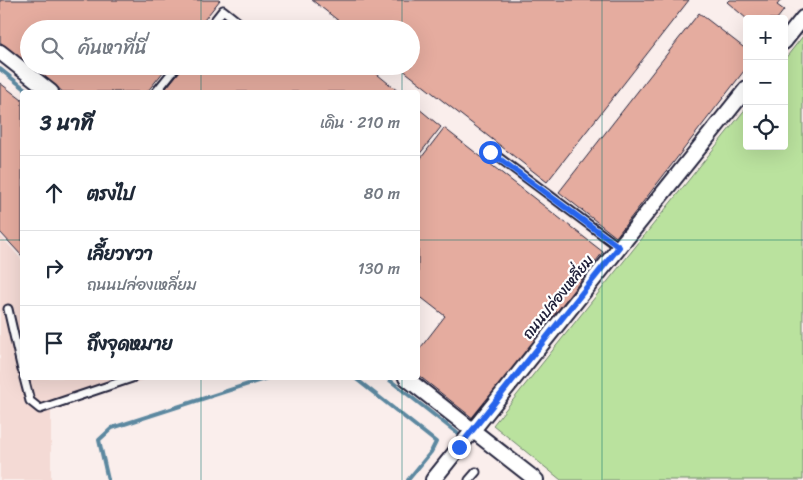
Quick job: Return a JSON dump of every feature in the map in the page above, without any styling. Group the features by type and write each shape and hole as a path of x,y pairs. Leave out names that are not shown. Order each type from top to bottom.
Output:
{"street":[{"path":"788,37 803,18"},
{"path":"0,52 20,68"},
{"path":"29,75 48,90"},
{"name":"ถนนปล่องเหลี่ยม","path":"438,478 472,430 743,93"},
{"path":"409,380 536,480"}],"lane":[{"path":"215,20 223,10 236,20"},
{"path":"158,90 170,75"},
{"path":"490,152 619,247"},
{"path":"8,309 20,361"},
{"path":"25,380 30,400 40,409 126,380"},
{"path":"469,480 476,472"}],"shaded area":[{"path":"0,235 20,258 20,380 143,380 51,410 51,480 0,480"}],"green space":[{"path":"803,36 803,480 561,480 493,425 743,112 743,150 788,150 788,55"}],"building":[{"path":"0,0 220,0 204,20 20,20 20,58 0,42"},
{"path":"312,0 689,0 547,182 410,75 420,75 420,20 338,20"},
{"path":"729,0 781,0 777,5 784,10 780,15 743,16 727,2"},
{"path":"699,13 743,47 743,72 616,237 559,192"},
{"path":"41,75 161,75 149,90 60,90"},
{"path":"177,75 378,75 397,90 165,90"},
{"path":"0,83 20,98 20,254 0,232"},
{"path":"420,110 441,127 420,153"},
{"path":"444,128 603,252 474,419 420,377 420,348 445,316 420,297 420,159"}],"waterway":[{"path":"0,69 26,90"},
{"path":"108,480 99,440 112,428 261,380"},
{"path":"358,380 436,442 431,452 408,480"},
{"path":"390,380 457,433"}],"route":[{"path":"459,447 619,247 490,152"}]}
